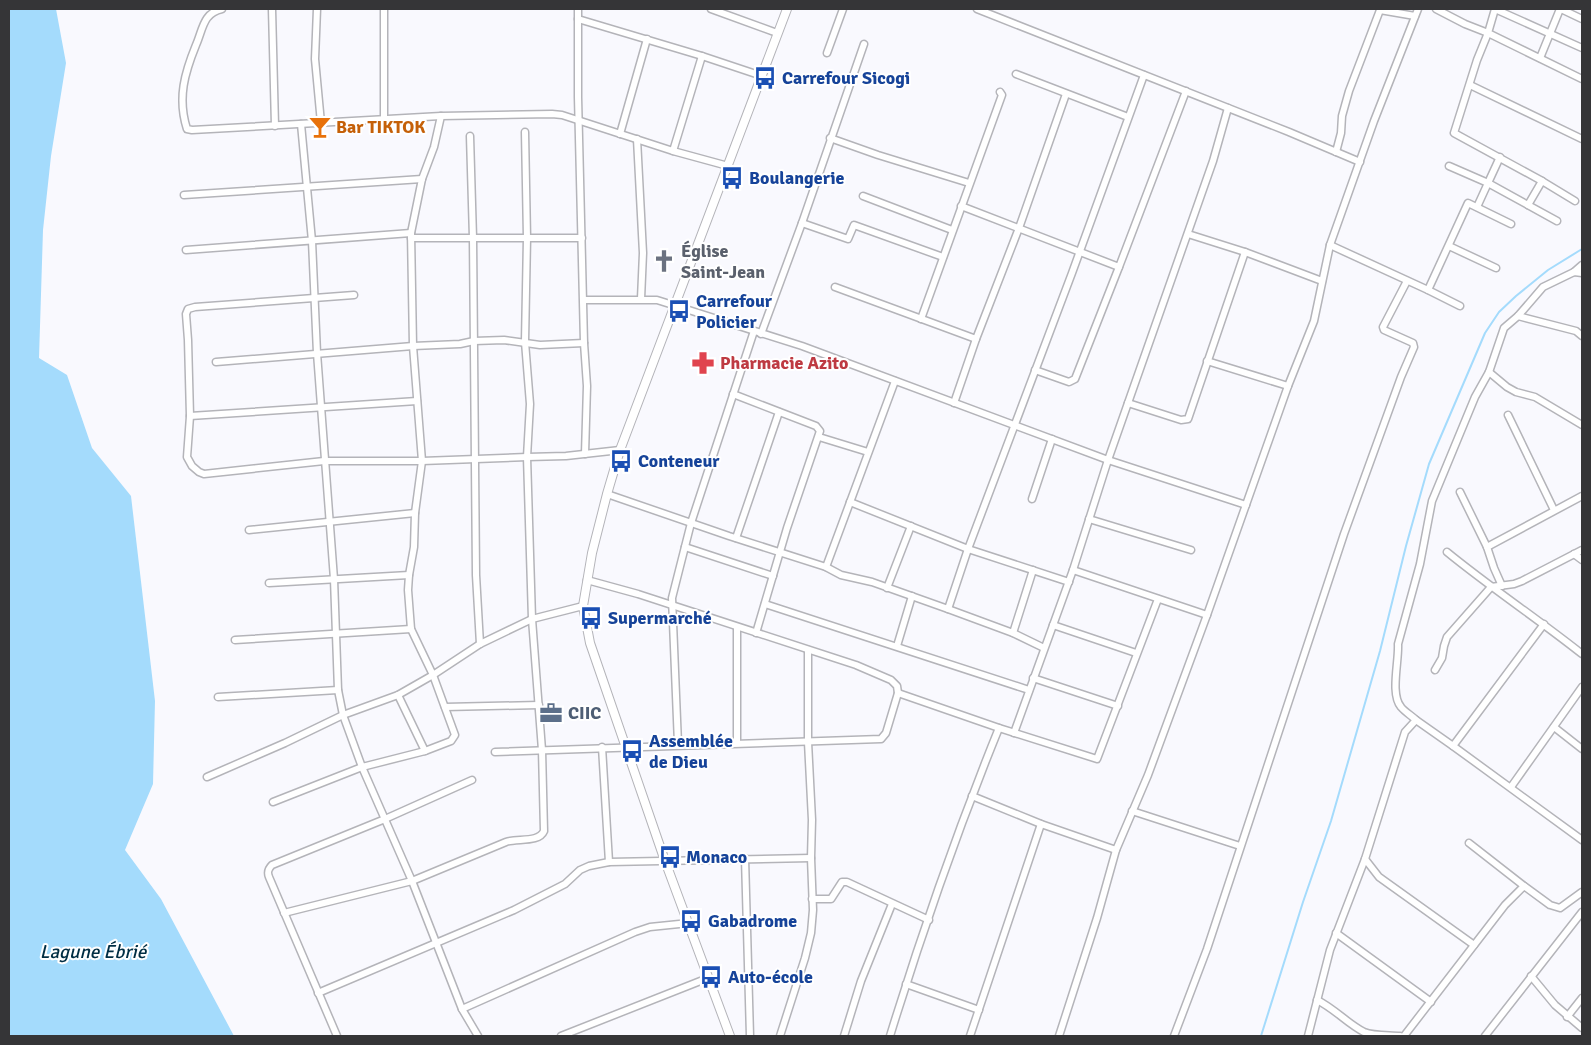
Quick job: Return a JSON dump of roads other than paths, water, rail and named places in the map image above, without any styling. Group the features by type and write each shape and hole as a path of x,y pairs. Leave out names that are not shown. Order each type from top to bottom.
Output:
{"street":[{"path":"222,9 210,13 204,21 188,65 184,81 183,102 188,129 441,116 552,114 728,166"},
{"path":"272,9 275,126"},
{"path":"317,9 315,59 321,123"},
{"path":"384,9 384,119"},
{"path":"578,9 578,121 584,343 587,386 585,454"},
{"path":"711,9 778,33"},
{"path":"728,1036 590,643 583,606 606,494 620,450 787,9"},
{"path":"827,53 843,9"},
{"path":"977,9 1289,132 1360,162"},
{"path":"1059,1036 1097,918 1116,850 1148,775 1207,616 1288,386 1314,322 1330,245 1374,121 1418,9"},
{"path":"1436,9 1582,79"},
{"path":"1575,201 1500,157 1454,133 1495,9 1582,48"},
{"path":"1540,58 1561,9 1582,19"},
{"path":"1336,152 1341,133 1344,108 1380,10 1415,16"},
{"path":"578,19 762,76"},
{"path":"620,134 647,39"},
{"path":"678,744 672,606 675,586 691,523 733,394 802,223 864,44"},
{"path":"673,151 702,56"},
{"path":"1016,74 1128,116"},
{"path":"948,609 968,548 1144,75"},
{"path":"1470,84 1582,139"},
{"path":"1035,370 1068,382 1075,379 1186,91"},
{"path":"920,319 1002,95 1000,92"},
{"path":"954,403 1066,94"},
{"path":"1014,732 1069,582 1108,460 1213,161 1228,108"},
{"path":"273,802 362,767 425,751 454,738 433,675 411,629 409,606 409,575 414,547 415,513 422,461 413,346 411,236 422,178 432,154 441,116"},
{"path":"301,124 312,241 324,461 334,579 338,690 343,715 362,767 412,881 462,1009 478,1036"},
{"path":"284,913 412,881 506,842 534,839 542,835 544,831 542,750 532,619 527,457 530,404 525,342 527,238 525,132"},
{"path":"470,136 473,238 476,576 480,644"},
{"path":"830,138 969,183"},
{"path":"637,139 643,253 641,299"},
{"path":"1477,207 1500,157"},
{"path":"1450,166 1488,183 1556,221"},
{"path":"184,195 422,178"},
{"path":"1528,204 1542,181"},
{"path":"863,196 952,230"},
{"path":"1428,290 1468,203 1511,224"},
{"path":"960,206 1118,267"},
{"path":"802,223 848,239 854,225 943,257"},
{"path":"1188,234 1244,252 1322,281"},
{"path":"186,250 411,236 582,238"},
{"path":"1330,245 1460,306"},
{"path":"1449,246 1496,268"},
{"path":"1128,403 1181,420 1188,419 1244,252"},
{"path":"1582,264 1574,272 1543,287 1518,316 1504,328 1489,372 1475,397 1432,501 1420,564 1398,644 1399,657 1396,684 1397,700 1401,708 1582,840"},
{"path":"1574,272 1582,273"},
{"path":"1174,1036 1204,958 1344,534 1401,377 1414,347 1413,343 1384,330 1382,327 1407,281"},
{"path":"835,287 976,340"},
{"path":"354,295 188,309 186,314 190,416 187,457 198,472 204,474 324,461 476,459 585,454 620,450"},
{"path":"584,300 641,299 674,304 802,346 1108,460 1246,505"},
{"path":"1518,316 1576,332 1582,336"},
{"path":"216,362 317,353 460,344 474,341 525,342 540,345 584,343"},
{"path":"1207,361 1288,386"},
{"path":"1489,372 1507,388 1535,397 1582,425"},
{"path":"826,567 895,382"},
{"path":"733,394 816,426 820,431 787,528 756,633"},
{"path":"190,416 417,402"},
{"path":"736,538 780,412"},
{"path":"1508,414 1554,510"},
{"path":"819,437 868,452"},
{"path":"1032,499 1052,439"},
{"path":"1460,492 1488,547 1502,586"},
{"path":"606,494 826,567 841,575 912,596 1013,633 1044,648"},
{"path":"1488,547 1582,496"},
{"path":"850,502 968,548 1069,582"},
{"path":"249,530 415,513"},
{"path":"1089,519 1191,550"},
{"path":"887,588 911,526"},
{"path":"685,547 773,576"},
{"path":"1435,670 1442,658 1447,637 1491,587 1522,581 1582,550"},
{"path":"1447,552 1582,654"},
{"path":"1574,554 1582,560"},
{"path":"1013,633 1033,570"},
{"path":"1073,570 1207,616"},
{"path":"269,583 409,575"},
{"path":"495,752 678,744 881,739 889,726 898,693 897,686 880,674 638,594 587,580"},
{"path":"898,646 912,596"},
{"path":"898,693 1097,759 1158,599"},
{"path":"765,604 1029,690"},
{"path":"207,777 343,715 398,695 433,675 480,644 532,619 583,606"},
{"path":"1453,746 1544,624"},
{"path":"1053,626 1136,654"},
{"path":"737,627 737,743"},
{"path":"235,640 411,629"},
{"path":"780,1036 805,958 810,933 812,820 808,742 808,650"},
{"path":"1033,678 1118,706"},
{"path":"1511,787 1582,687"},
{"path":"218,697 338,690"},
{"path":"398,695 425,751"},
{"path":"445,707 539,704"},
{"path":"1308,1036 1336,933 1365,859 1405,732 1416,720"},
{"path":"1554,727 1582,749"},
{"path":"890,1036 906,984 972,796 999,728"},
{"path":"602,747 609,862"},
{"path":"337,1036 268,872 272,866 472,780"},
{"path":"972,796 1041,824 1116,850"},
{"path":"1132,811 1240,846"},
{"path":"970,1036 1041,824"},
{"path":"1469,844 1550,905 1560,908 1582,892"},
{"path":"745,858 750,1036"},
{"path":"318,993 514,910 554,891 580,870 589,866 609,862 811,858"},
{"path":"1365,859 1379,877 1474,945"},
{"path":"812,899 831,899 842,882 846,882 929,920"},
{"path":"1404,1036 1505,905 1524,886"},
{"path":"844,1036 861,981 892,904"},
{"path":"1485,1036 1582,912"},
{"path":"462,1009 635,932 650,927 688,923"},
{"path":"1336,933 1431,1002"},
{"path":"1531,976 1554,1005 1582,1028"},
{"path":"561,1036 708,978"},
{"path":"906,984 979,1010"},
{"path":"1567,1017 1582,998"},
{"path":"1317,1000 1363,1031 1370,1034 1400,1036"}],"water":[{"name":"Lagune Ébrié","path":"9,9 56,9 66,63 51,156 43,230 39,358 67,375 92,448 131,496 155,701 153,784 125,850 161,899 234,1036 9,1036"}],"waterway":[{"path":"1261,1036 1303,902 1331,821 1380,651 1429,464 1485,333 1499,312 1548,270 1582,249"}],"place":[{"name":"Carrefour Sicogi","path":"765,78"},
{"name":"Bar TIKTOK","path":"320,127"},
{"name":"Boulangerie","path":"732,178"},
{"name":"Église Saint-Jean","path":"664,261"},
{"name":"Carrefour Policier","path":"679,311"},
{"name":"Pharmacie Azito","path":"703,363"},
{"name":"Conteneur","path":"621,461"},
{"name":"Supermarché","path":"591,618"},
{"name":"CIIC","path":"551,713"},
{"name":"Assemblée de Dieu","path":"632,751"},
{"name":"Monaco","path":"670,857"},
{"name":"Gabadrome","path":"691,921"},
{"name":"Auto-école","path":"711,977"}]}
